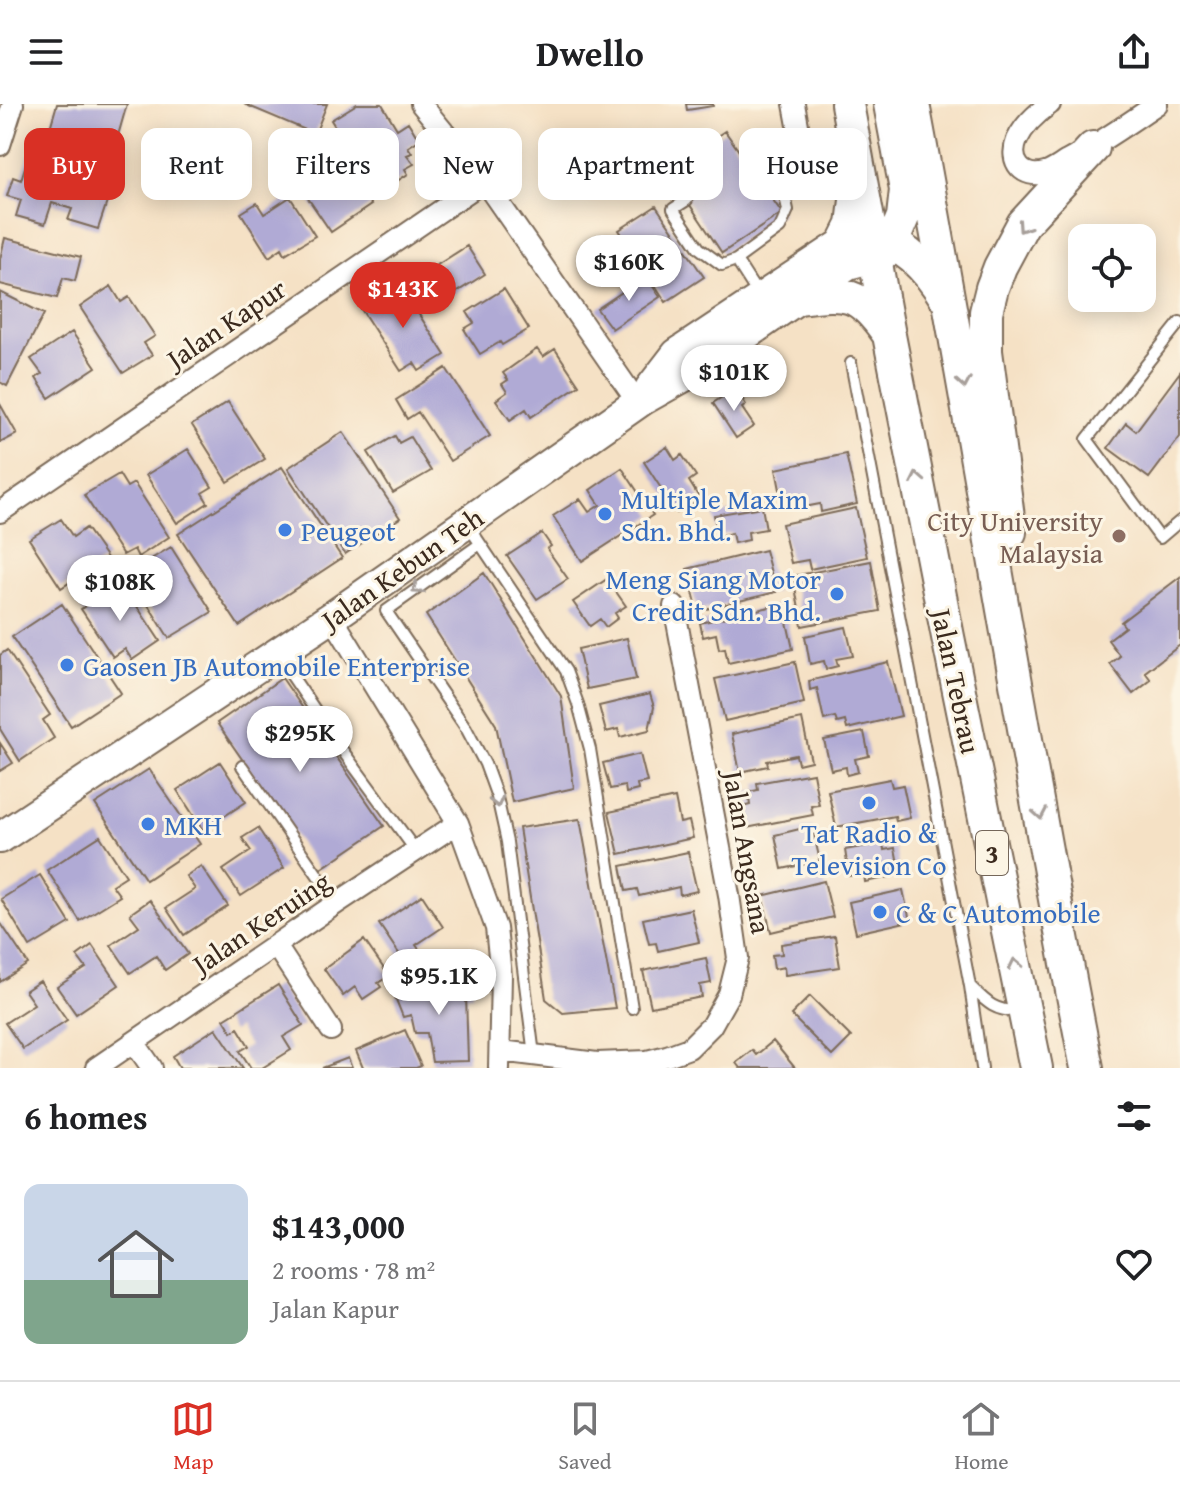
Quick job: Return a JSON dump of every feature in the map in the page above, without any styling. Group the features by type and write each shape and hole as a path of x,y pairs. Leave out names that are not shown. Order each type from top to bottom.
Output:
{"highway":[{"name":"Jalan Tebrau","path":"847,104 851,128"},
{"path":"871,245 903,217 906,190 890,104"},
{"name":"Jalan Tebrau","path":"913,104 1087,1068"},
{"path":"1027,737 1022,622 986,351 986,312 1000,267 1023,224 1093,148"},
{"name":"Jalan Tebrau","path":"864,200 948,637 1036,1068"},
{"path":"871,245 909,254 934,279 951,306"},
{"path":"799,298 843,294 873,313 889,335"}],"main road":[{"name":"Jalan Kebun Teh","path":"640,401 677,354 760,297 871,245"},
{"name":"Jalan Kebun Teh","path":"0,838 332,617 473,534 640,401 690,373 871,245"}],"street":[{"path":"0,145 13,104"},
{"path":"421,104 441,128"},
{"path":"794,104 798,128"},
{"path":"1050,104 1031,120 1016,142 1016,162 1022,171 1033,174 1046,172 1093,148 1157,104"},
{"name":"Jalan Kapur","path":"0,512 456,200"},
{"path":"497,200 640,401"},
{"name":"Jalan Angsana","path":"500,1059 534,1055 597,1063 647,1061 667,1056 689,1048 711,1026 729,994 738,958 729,895 674,606"},
{"path":"332,617 458,823 496,928 501,976 500,1059"},
{"name":"Jalan Keruing","path":"96,1068 458,823"},
{"path":"276,946 331,1030"},
{"path":"134,1042 152,1068"}],"lane":[{"path":"687,200 673,209 699,248 722,265 736,260 780,228 788,210 786,200"},
{"path":"736,260 760,297"},
{"path":"1180,322 1087,439 1160,538 1180,521"},
{"path":"851,363 970,986 982,1068"},
{"path":"534,1055 507,842 497,797 485,764 466,728 386,611 473,534 566,671 578,704 590,749 632,1008"},
{"path":"277,654 416,851"},
{"path":"242,766 337,903"},
{"path":"970,986 997,1009 1025,1011"}],"building":[{"path":"57,104 127,104 120,128 50,128"},
{"path":"244,104 327,104 317,128 301,128"},
{"path":"357,104 382,104 396,128 336,128 331,120"},
{"path":"686,104 713,104 713,106 687,110"},
{"path":"408,122 415,133 415,143 408,147 412,153 407,155 414,164 405,169 408,174 399,180 399,128"},
{"path":"723,132 739,151 739,200 773,200 782,213 722,253 687,200 723,200"},
{"path":"24,170 24,200 108,200 98,229 68,220 72,209 52,203 45,224 16,216 21,200 7,196 13,177 21,180"},
{"path":"285,200 292,200 315,236 285,254 282,248 269,257 241,213 257,203 264,214"},
{"path":"309,200 368,200 371,205 331,232"},
{"path":"656,206 704,277 666,302 619,230"},
{"path":"5,238 81,257 75,281 63,278 57,298 0,284 0,259"},
{"path":"467,246 485,274 452,295 434,267"},
{"path":"646,276 660,297 612,329 597,309"},
{"path":"400,285 445,355 419,371 414,363 401,371 361,309"},
{"path":"111,286 121,302 129,297 155,336 144,343 152,355 123,373 80,307"},
{"path":"504,289 529,329 480,354 464,329 474,323 467,312"},
{"path":"0,292 44,314 7,386 0,382"},
{"path":"72,332 96,367 49,398 36,378 42,374 31,359"},
{"path":"537,349 543,357 555,349 579,385 531,417 526,409 510,420 496,400 507,392 502,384 508,380 503,373"},
{"path":"446,368 490,436 450,461 418,412 407,419 396,400"},
{"path":"1180,372 1180,437 1149,478 1108,448 1126,423 1136,431"},
{"path":"736,388 746,405 742,408 754,426 736,438 713,403"},
{"path":"228,402 265,459 228,482 192,425"},
{"path":"0,404 17,434 0,443"},
{"path":"343,432 400,518 345,554 288,468"},
{"path":"395,436 399,443 410,437 431,471 393,493 368,452"},
{"path":"667,447 675,460 682,455 696,476 689,481 700,499 677,513 644,462"},
{"path":"188,449 212,487 202,493 208,503 177,523 146,475"},
{"path":"846,454 857,504 821,512 820,504 794,509 792,498 782,500 776,469"},
{"path":"282,467 342,558 239,626 178,534"},
{"name":"Multiple Maxim Sdn. Bhd.","path":"622,468 653,515 582,561 553,516 580,499 589,512 600,505 590,490"},
{"path":"119,474 127,487 134,483 169,537 138,557 134,549 123,555 84,495"},
{"path":"762,507 766,529 748,532 749,540 734,543 732,533 718,536 714,515"},
{"path":"856,508 867,557 810,569 808,560 791,563 782,524"},
{"path":"61,519 73,537 86,528 107,558 61,588 29,539"},
{"path":"542,533 551,546 547,549 568,579 537,599 507,556"},
{"path":"171,547 212,612 169,638 128,573"},
{"path":"765,550 776,592 698,611 687,569"},
{"name":"Meng Siang Motor Credit Sdn. Bhd.","path":"871,561 880,611 802,626 793,576"},
{"path":"484,573 561,696 574,788 512,802 496,725 426,615"},
{"path":"1180,577 1180,645 1145,672 1151,680 1133,694 1110,664 1120,656 1108,640 1125,627 1121,622"},
{"path":"607,579 626,606 615,613 618,618 606,627 600,619 590,626 573,602"},
{"path":"121,582 160,641 132,660 125,649 113,657 81,609"},
{"name":"Gaosen JB Automobile Enterprise","path":"62,604 121,693 71,726 12,637"},
{"path":"783,604 793,649 728,663 725,648 719,649 716,634 703,637 700,623"},
{"path":"846,627 853,656 836,659 838,666 826,669 824,661 810,664 805,636"},
{"path":"627,638 636,679 587,689 578,649"},
{"path":"7,650 50,715 43,720 54,738 20,761 0,729 0,655"},
{"path":"795,662 804,703 725,721 715,679"},
{"path":"888,662 901,716 847,729 845,721 837,723 835,717 824,720 817,688 810,690 809,681"},
{"path":"282,678 384,826 319,870 217,723"},
{"path":"650,694 654,707 649,730 620,737 618,729 606,732 599,706"},
{"path":"802,719 811,761 798,764 796,755 767,761 768,766 740,772 732,734"},
{"path":"864,732 869,756 855,759 858,772 847,775 846,767 831,770 824,740"},
{"path":"0,743 13,763 0,771"},
{"path":"640,754 647,782 637,784 638,790 626,793 625,786 610,789 603,763"},
{"path":"220,762 246,802 203,830 177,790"},
{"name":"MKH","path":"149,769 200,844 146,880 95,804"},
{"path":"813,773 819,805 811,806 813,815 746,828 742,807 750,805 748,792 758,790 757,783"},
{"name":"Tat Radio & Television Co","path":"890,779 892,787 903,785 910,818 896,821 895,816 836,827 828,791"},
{"path":"675,798 680,823 689,821 693,838 619,854 609,812"},
{"path":"580,819 615,1008 563,1013 546,999 519,828"},
{"path":"812,826 820,861 782,869 775,835"},
{"path":"258,828 284,868 241,896 223,870 251,851 242,838"},
{"path":"100,836 126,876 112,885 120,896 80,921 47,870"},
{"path":"883,843 884,850 895,848 900,875 865,882 864,874 849,876 845,850"},
{"path":"688,852 697,891 680,895 679,887 639,896 637,889 626,891 621,866"},
{"path":"201,866 228,906 184,935 166,908 195,889 186,876"},
{"path":"40,875 70,923 30,947 1,899"},
{"path":"824,881 833,917 771,932 762,896"},
{"name":"C & C Automobile","path":"903,890 910,921 856,933 849,902"},
{"path":"422,895 443,927 416,945 424,956 408,967 379,924"},
{"path":"150,900 188,954 165,970 156,956 130,973 111,945 139,926 130,914"},
{"path":"691,909 699,942 658,951 656,943 649,944 643,919"},
{"path":"0,922 28,964 0,982"},
{"path":"835,936 840,967 785,975 784,967 774,969 772,955 782,954 781,944"},
{"path":"364,940 389,976 378,983 381,987 363,999 355,987 343,996 324,969"},
{"path":"92,945 119,985 76,1014 57,987 86,968 77,956"},
{"path":"706,958 711,983 700,985 702,997 651,1007 643,971"},
{"path":"40,981 67,1020 23,1049 5,1023 34,1004 25,991"},
{"path":"417,982 471,983 472,995 466,995 468,1061 432,1062 427,1033 415,1033 411,1015 403,1017 395,997"},
{"path":"278,985 303,1025 283,1037 291,1050 262,1068 251,1068 240,1051 249,1046 238,1028 232,1032 224,1019"},
{"path":"810,996 851,1037 832,1056 791,1015"},
{"path":"216,1028 243,1068 180,1068 173,1056"},
{"path":"405,1030 421,1066 363,1068 356,1051"},
{"path":"773,1041 795,1068 740,1068 736,1063 752,1050 756,1055"},
{"path":"348,1058 352,1068 322,1068"}],"place":[{"name":"Multiple Maxim Sdn. Bhd.","path":"605,514"},
{"name":"Peugeot","path":"285,530"},
{"name":"City University Malaysia","path":"1119,536"},
{"name":"Meng Siang Motor Credit Sdn. Bhd.","path":"837,594"},
{"name":"Gaosen JB Automobile Enterprise","path":"67,665"},
{"name":"Tat Radio & Television Co","path":"869,803"},
{"name":"MKH","path":"148,824"},
{"name":"C & C Automobile","path":"880,912"}]}
